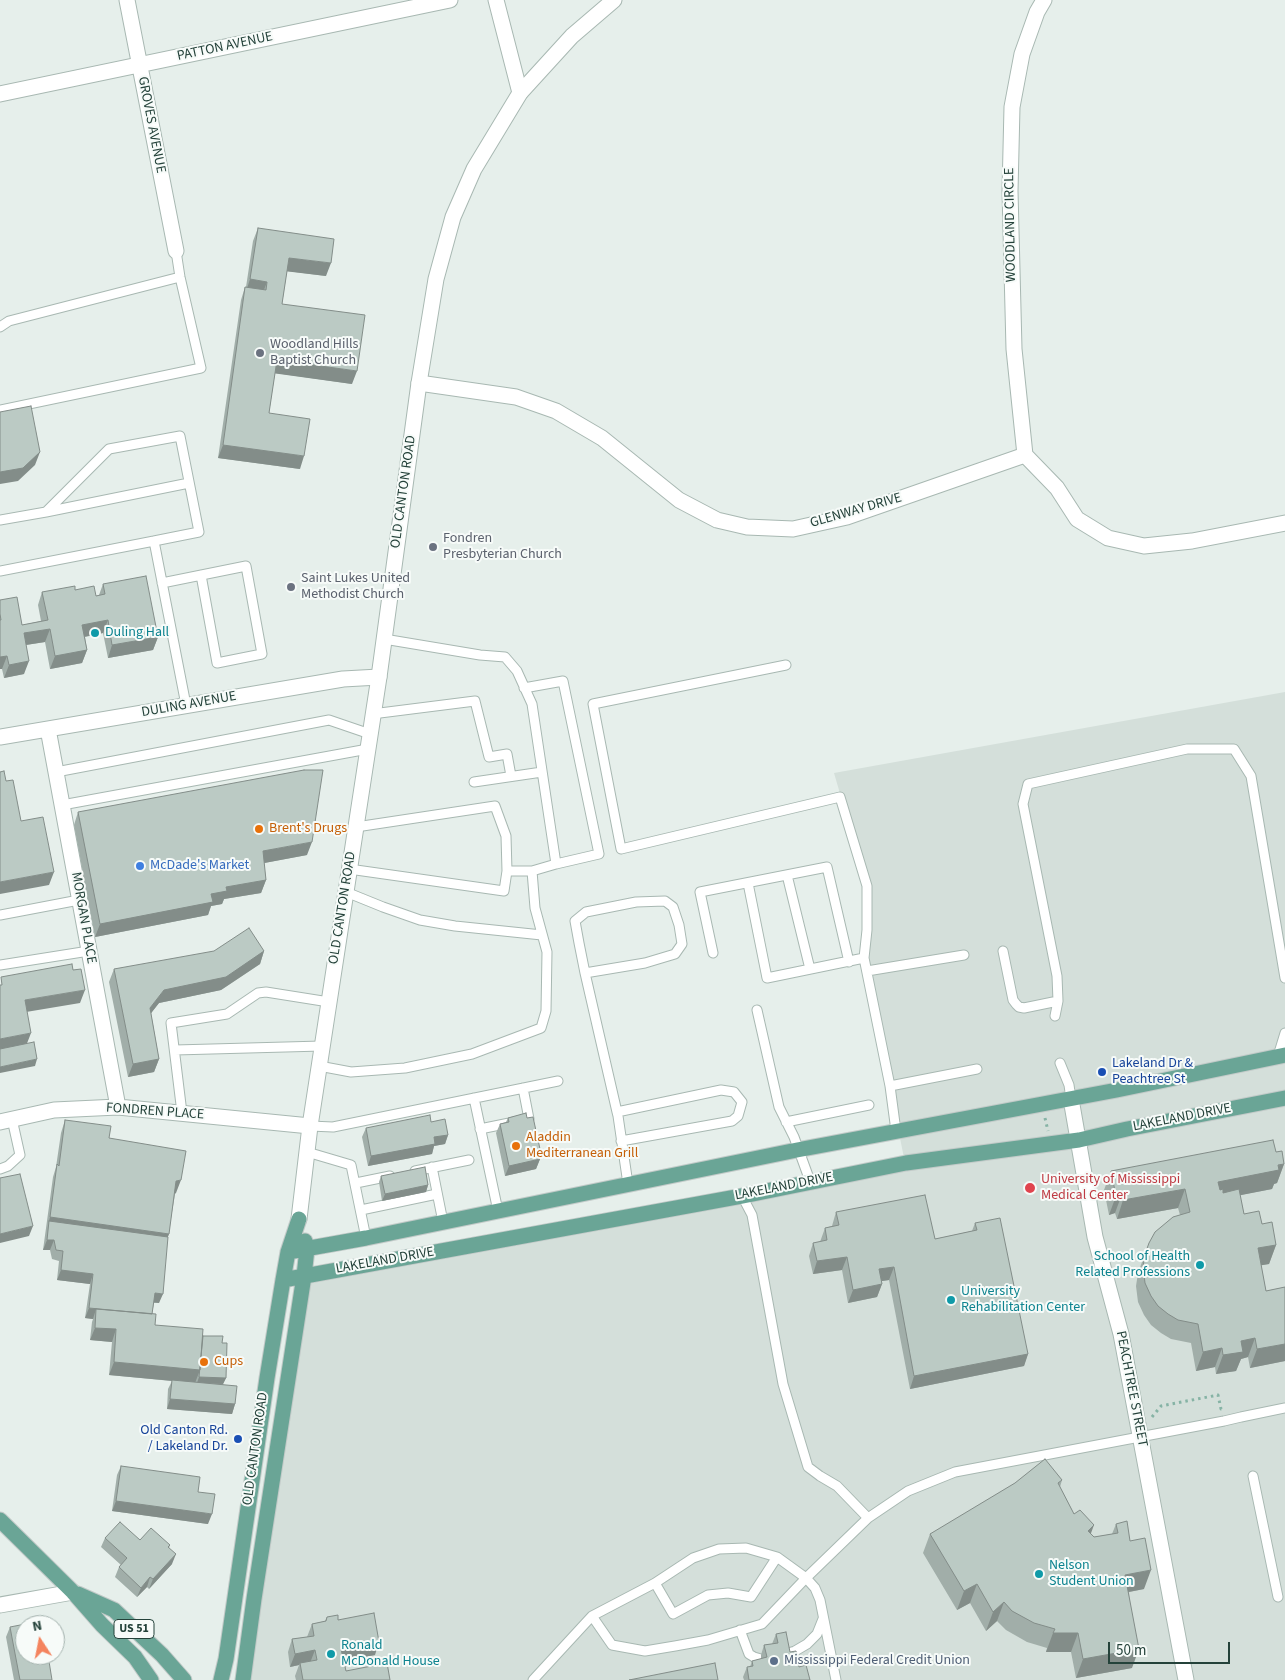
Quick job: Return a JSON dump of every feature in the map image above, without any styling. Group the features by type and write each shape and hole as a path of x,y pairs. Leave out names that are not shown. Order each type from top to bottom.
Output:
{"main road":[{"name":"LAKELAND DRIVE","path":"288,1252 366,1238 797,1150 1071,1099 1282,1056"},
{"name":"LAKELAND DRIVE","path":"282,1280 742,1196 906,1163 1079,1140 1127,1128 1285,1098"},
{"name":"OLD CANTON ROAD","path":"243,1680 304,1276 307,1249 299,1219"},
{"name":"OLD CANTON ROAD","path":"221,1680 226,1659 266,1378 282,1280 288,1252 299,1219"},
{"name":"US 51","path":"0,1520 135,1657 151,1680"},
{"name":"US 51","path":"73,1592 114,1610 162,1655 184,1680"}],"street":[{"name":"GROVES AVENUE","path":"127,0 176,251"},
{"name":"PATTON AVENUE","path":"0,94 450,0"},
{"path":"496,0 520,93"},
{"name":"OLD CANTON ROAD","path":"299,1219 310,1126 379,677 419,383 436,279 454,217 474,169 520,93 572,36 614,0"},
{"name":"WOODLAND CIRCLE","path":"1025,455 1014,349 1010,192 1012,107 1022,54 1037,12 1044,0"},
{"name":"GLENWAY DRIVE","path":"419,383 516,398 556,411 602,438 679,500 717,520 747,527 793,529 847,517 1025,455"},
{"path":"1025,455 1057,488 1077,519 1108,538 1144,546 1192,541 1285,523"},
{"name":"DULING AVENUE","path":"0,737 350,678 379,677"},
{"name":"MORGAN PLACE","path":"48,729 118,1107"},
{"name":"PEACHTREE STREET","path":"1071,1099 1095,1237 1148,1436 1186,1680"},
{"name":"FONDREN PLACE","path":"6,1121 54,1110 118,1107 310,1126"},
{"path":"0,1605 73,1592"}],"lane":[{"path":"0,410 201,368 180,277 176,251"},
{"path":"0,327 9,321 180,277"},
{"path":"0,571 199,532 180,436 109,449 46,512"},
{"path":"0,520 189,483"},
{"path":"154,541 186,705"},
{"path":"162,583 246,566 262,654 217,663 201,576"},
{"path":"384,639 505,657 516,671 532,704 556,864"},
{"path":"786,665 593,704 621,850 840,798 867,886 867,930 864,958 890,1086 896,1131"},
{"path":"507,872 532,871 599,854 563,681 524,688"},
{"path":"372,714 475,701 489,757 507,754 511,776"},
{"path":"56,772 329,720 369,742"},
{"path":"62,804 369,742"},
{"path":"1055,1016 1058,1001 1057,976 1022,804 1028,784 1187,749 1234,749 1251,776 1285,978"},
{"path":"474,782 542,772"},
{"path":"349,869 504,891 507,872 506,836 496,806 356,827"},
{"path":"713,953 700,892 827,867 849,962"},
{"path":"319,1066 351,1072 405,1068 472,1054 541,1028 546,1011 547,952 535,908 532,871"},
{"path":"787,875 810,969"},
{"path":"748,883 767,978 864,958"},
{"path":"346,892 383,908 420,920 455,926 542,935"},
{"path":"0,914 79,900"},
{"path":"585,973 645,963 676,954 682,944 679,925 673,907 665,901 636,902 586,912 576,921 585,973 617,1112 628,1184"},
{"path":"0,964 89,951"},
{"path":"1003,951 1013,1000 1016,1004 1024,1008 1058,1001"},
{"path":"867,971 964,955"},
{"path":"182,1113 171,1023 227,1014 258,993 266,992 329,1002"},
{"path":"757,1010 774,1092 779,1107 794,1137 797,1150 810,1181"},
{"path":"1282,1056 1285,1033"},
{"path":"175,1050 322,1046"},
{"path":"1060,1063 1069,1084 1071,1099"},
{"path":"890,1086 977,1069"},
{"path":"310,1126 333,1127 558,1081"},
{"path":"480,1129 529,1119 523,1088"},
{"path":"617,1112 721,1090 734,1092 742,1102 738,1116 732,1121 621,1141"},
{"path":"474,1098 498,1211"},
{"path":"786,1122 869,1104"},
{"path":"0,1169 8,1166 20,1155 6,1121"},
{"path":"307,1152 352,1164 366,1238"},
{"path":"356,1183 403,1176 406,1173 469,1160"},
{"path":"432,1168 443,1222"},
{"path":"361,1210 412,1197 438,1194"},
{"path":"742,1196 752,1215 783,1384 808,1467 837,1486 868,1518"},
{"path":"592,1616 612,1645 645,1651 708,1640 762,1624 868,1518 908,1491 955,1472 1285,1408"},
{"path":"1253,1476 1278,1597"},
{"path":"533,1680 592,1616 655,1583 693,1558 719,1549 746,1548 777,1557 806,1578 815,1588 836,1680"},
{"path":"655,1583 673,1614 708,1595 728,1594 751,1597 777,1557"},
{"path":"785,1654 808,1644 817,1634 823,1619"},
{"path":"740,1630 749,1654 754,1658 761,1659"}],"path":[{"path":"1042,1104 1051,1143"},
{"path":"1148,1436 1152,1417 1161,1406 1218,1395 1221,1409 1230,1407"}],"shaded area":[{"name":"University of Mississippi Medical Center","path":"1285,692 1285,1680 243,1680 304,1276 905,1163 864,958 867,886 834,773"}],"building":[{"path":"258,228 334,239 331,263 289,258 282,304 365,315 357,371 277,360 269,413 310,419 304,456 223,445 245,287 266,290 267,282 250,279"},
{"path":"31,406 40,452 23,468 0,472 0,412"},
{"name":"Duling Hall","path":"146,576 158,637 112,645 108,620 82,625 87,650 55,656 50,629 24,633 29,661 9,665 7,656 0,657 0,600 17,597 22,625 48,620 42,592 75,586 75,590 94,586 96,596 105,594 103,584"},
{"path":"304,770 323,770 312,842 263,851 266,880 226,887 227,891 211,894 213,902 100,924 78,812"},
{"path":"4,771 6,781 13,780 21,821 43,817 54,872 0,882 0,772"},
{"path":"249,928 264,951 226,977 164,990 150,1008 159,1059 133,1064 114,969 214,951"},
{"path":"72,964 73,970 81,969 85,990 25,1000 31,1033 0,1039 1,977"},
{"path":"34,1042 37,1059 0,1067 0,1049"},
{"name":"Aladdin Mediterranean Grill","path":"526,1113 527,1118 533,1117 540,1149 538,1150 540,1159 509,1166 500,1124 509,1122 508,1118"},
{"path":"430,1115 431,1122 445,1119 448,1135 434,1137 435,1144 371,1156 366,1128"},
{"path":"65,1120 111,1126 109,1138 186,1151 181,1180 176,1181 169,1234 50,1217"},
{"name":"School of Health Related Professions","path":"1273,1140 1276,1152 1282,1151 1284,1164 1278,1165 1279,1170 1218,1182 1220,1190 1223,1189 1223,1193 1239,1189 1244,1214 1259,1211 1262,1224 1272,1222 1276,1245 1258,1248 1266,1291 1285,1287 1285,1344 1257,1349 1255,1338 1241,1341 1243,1352 1223,1355 1222,1348 1203,1352 1198,1324 1178,1320 1158,1306 1145,1283 1143,1267 1145,1254 1155,1232 1173,1217 1190,1212 1185,1189 1123,1200 1122,1194 1116,1196 1111,1171"},
{"path":"425,1167 428,1185 385,1194 381,1176"},
{"path":"20,1174 33,1226 0,1234 0,1178"},
{"name":"University Rehabilitation Center","path":"925,1195 935,1239 977,1230 975,1223 1000,1218 1028,1354 914,1376 894,1267 879,1269 882,1284 853,1290 847,1257 817,1261 813,1243 827,1240 825,1228 839,1225 836,1212"},
{"path":"49,1221 168,1237 163,1294 155,1293 152,1314 89,1308 93,1274 61,1270 63,1251 56,1250 54,1240 47,1240"},
{"path":"96,1309 156,1314 155,1325 203,1329 200,1370 114,1362 116,1329 95,1328"},
{"path":"203,1336 223,1336 222,1343 227,1343 226,1378 199,1377"},
{"path":"172,1380 237,1386 235,1404 170,1399"},
{"name":"Nelson Student Union","path":"1045,1459 1062,1480 1058,1483 1074,1514 1080,1510 1094,1525 1088,1531 1094,1537 1118,1533 1116,1524 1127,1521 1130,1541 1145,1538 1151,1570 1125,1575 1139,1649 1083,1659 1078,1633 1053,1633 1055,1629 1034,1623 1012,1611 1004,1602 993,1612 977,1584 964,1591 930,1534 1015,1483"},
{"path":"121,1466 200,1477 198,1492 215,1494 212,1514 116,1501"},
{"path":"120,1522 140,1540 151,1528 170,1545 168,1547 176,1554 153,1579 150,1577 141,1588 119,1567 127,1558 105,1538"},
{"path":"374,1613 379,1642 341,1649 346,1671 387,1663 390,1680 303,1680 300,1663 317,1660 315,1650 295,1654 292,1639 314,1636 312,1624 326,1621 327,1617 338,1615 338,1620"},
{"path":"15,1626 15,1654 10,1627"},
{"name":"Mississippi Federal Credit Union","path":"786,1632 790,1652 796,1651 799,1667 806,1665 810,1680 749,1680 747,1667 753,1666 752,1661 767,1657 764,1645 778,1643 776,1634"},
{"path":"715,1663 718,1680 629,1680"},
{"path":"17,1665 50,1665 52,1680 20,1680"}],"place":[{"name":"Woodland Hills Baptist Church","path":"260,353"},
{"name":"Fondren Presbyterian Church","path":"433,547"},
{"name":"Saint Lukes United Methodist Church","path":"291,587"},
{"name":"Duling Hall","path":"95,633"},
{"name":"Brent's Drugs","path":"259,829"},
{"name":"McDade's Market","path":"140,866"},
{"name":"Lakeland Dr & Peachtree St","path":"1102,1072"},
{"name":"Aladdin Mediterranean Grill","path":"516,1146"},
{"name":"University of Mississippi Medical Center","path":"1030,1188"},
{"name":"School of Health Related Professions","path":"1200,1265"},
{"name":"University Rehabilitation Center","path":"951,1300"},
{"name":"Cups","path":"204,1362"},
{"name":"Old Canton Rd. / Lakeland Dr.","path":"238,1439"},
{"name":"Nelson Student Union","path":"1039,1574"},
{"name":"Ronald McDonald House","path":"331,1654"},
{"name":"Mississippi Federal Credit Union","path":"774,1661"}]}
